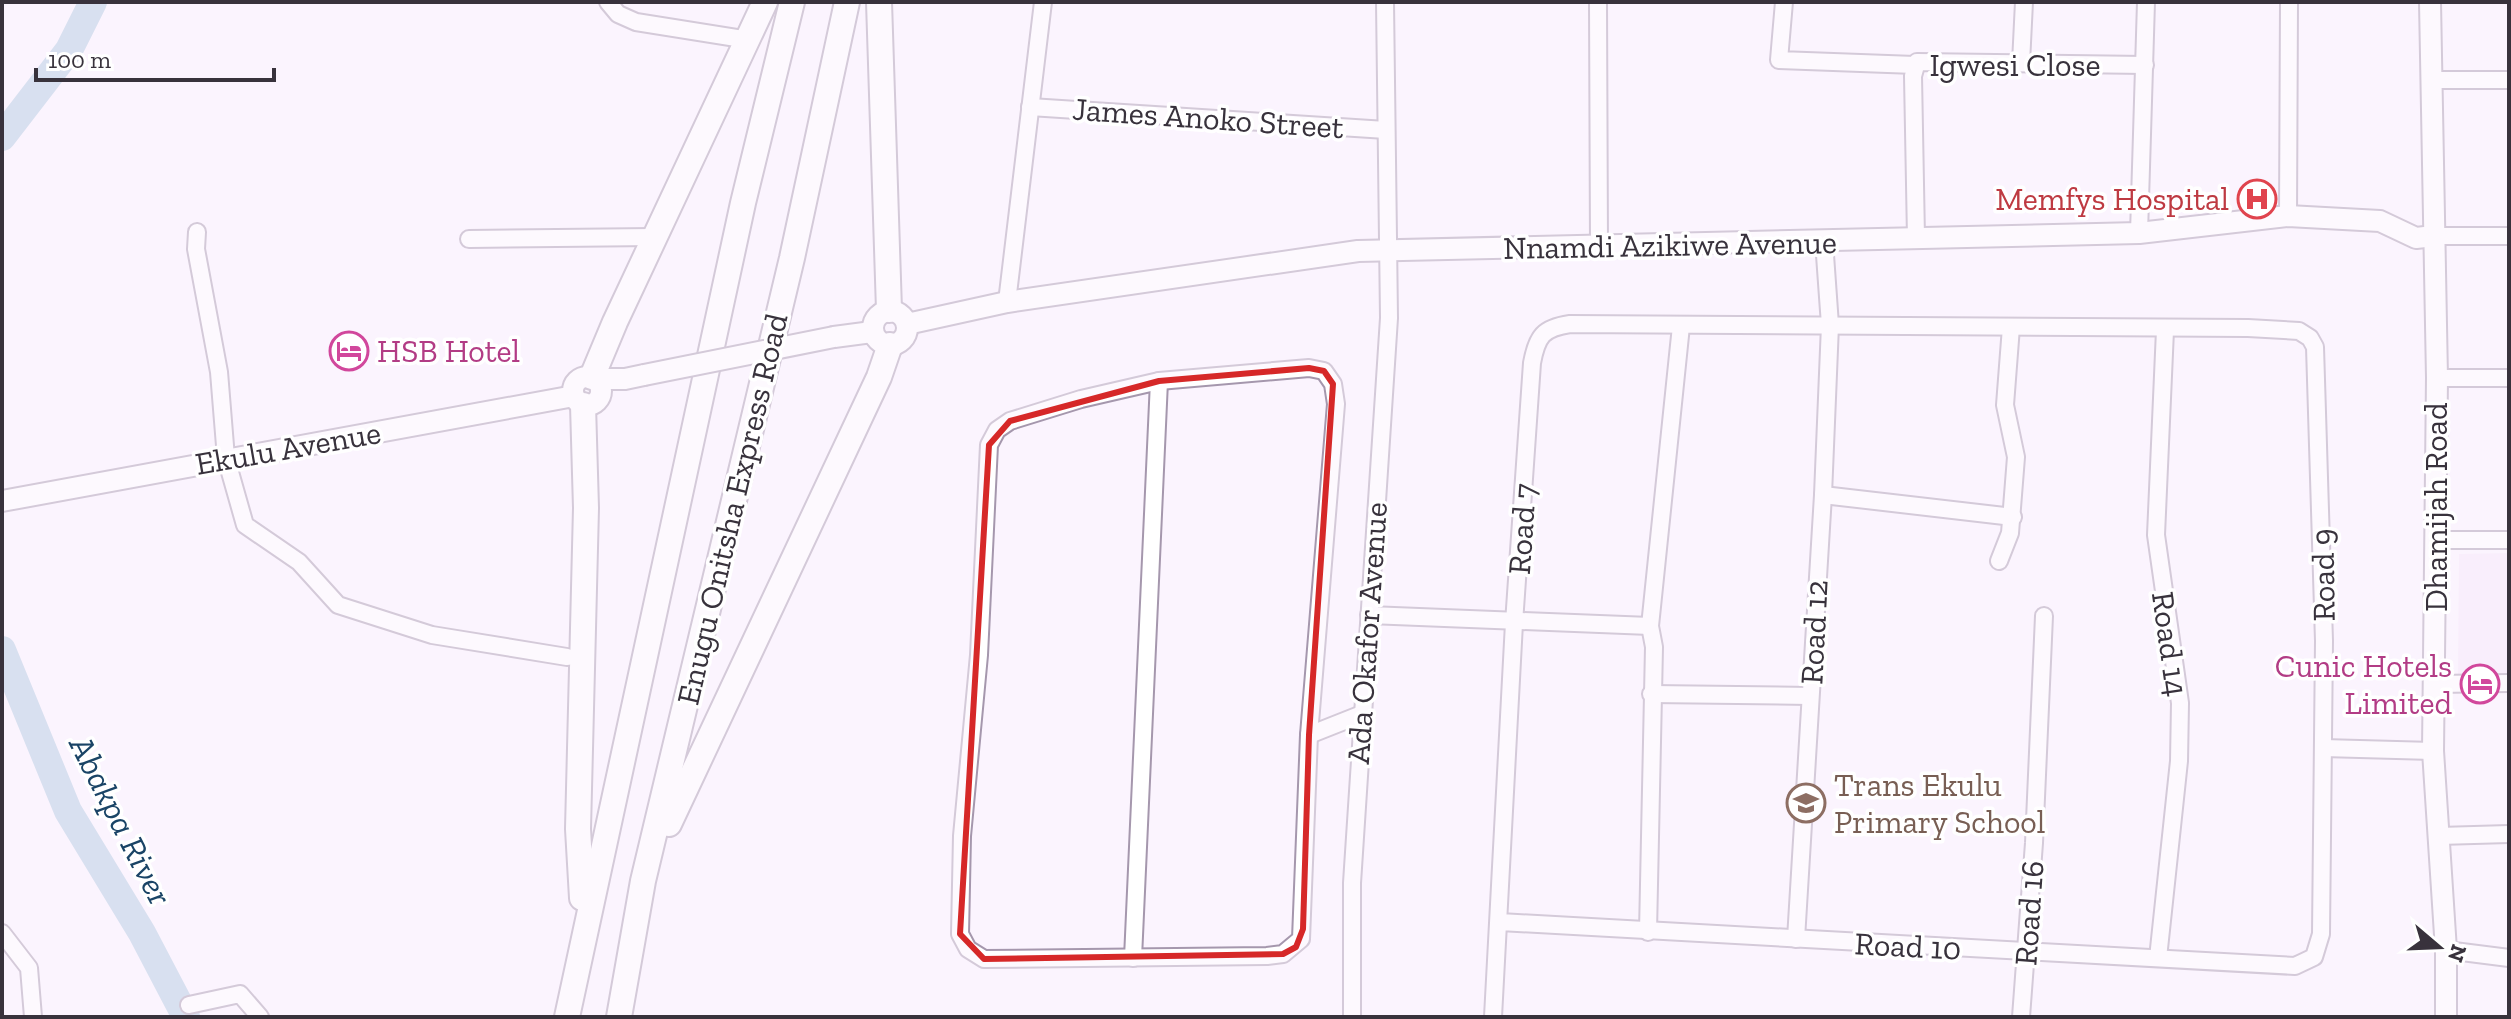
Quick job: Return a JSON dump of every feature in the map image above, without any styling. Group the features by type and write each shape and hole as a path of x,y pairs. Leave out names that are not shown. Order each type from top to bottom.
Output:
{"highway":[{"path":"584,929 578,829 589,391 654,237 765,2"},
{"name":"Enugu Onitsha Express Road","path":"567,1017 743,203 792,2"},
{"name":"Enugu Onitsha Express Road","path":"619,1017 643,881 792,258 847,2"},
{"path":"879,2 898,317"},
{"path":"643,881 879,377 881,339"}],"main road":[{"name":"Dhamijah Road","path":"2430,2 2437,378 2433,751 2446,950 2446,1017"},
{"name":"Nnamdi Azikiwe Avenue","path":"898,317 1301,257 1390,250 1599,248 2139,233 2288,216 2380,221 2416,238 2434,236"},
{"path":"589,391 635,377 834,337 901,341 898,317 877,316 881,339"},
{"name":"Ekulu Avenue","path":"2,501 589,391"}],"street":[{"path":"608,2 618,14 636,22 749,40"},
{"path":"1007,302 1043,2"},
{"name":"Ada Okafor Avenue","path":"1352,1017 1352,883 1388,350 1390,250 1385,2"},
{"path":"1598,2 1599,248"},
{"path":"1784,2 1779,60 1915,65"},
{"path":"2021,63 2024,2"},
{"path":"2139,233 2146,2"},
{"path":"2288,216 2289,2"},
{"name":"Igwesi Close","path":"1916,238 1915,65 1921,62 2145,65"},
{"path":"2431,80 2509,80"},
{"name":"James Anoko Street","path":"1030,107 1386,130"},
{"path":"197,232 196,249 219,372 226,458 245,525 299,562 338,605 432,635 567,657"},
{"path":"2434,236 2509,236"},
{"path":"469,239 654,237"},
{"name":"Road 12","path":"1796,939 1823,495 1830,325 1824,241"},
{"name":"Road 7","path":"1493,1017 1514,623 1536,341 1551,327 1570,324 1830,325 2299,331 2310,338"},
{"path":"1648,932 1654,647 1650,626 1681,326"},
{"path":"1999,561 2013,517 2016,457 2005,405 2011,327"},
{"name":"Road 14","path":"2158,958 2179,761 2180,703 2156,535 2165,330"},
{"name":"Road 9","path":"2310,338 2315,347 2322,499 2321,934 2314,957"},
{"path":"1309,368 1324,371 1333,384 1336,404 1309,735 1303,929 1296,947 1267,956 984,959 968,949 960,934 962,836 979,655 989,445 997,430 1040,410 1159,381 1309,368"},
{"path":"2437,378 2509,378"},
{"path":"1133,958 1159,381"},
{"path":"1823,495 2013,517"},
{"path":"2435,540 2509,540"},
{"path":"1369,615 1650,626"},
{"name":"Road 16","path":"2021,1017 2044,616"},
{"path":"2435,684 2509,683"},
{"path":"1651,694 1810,696"},
{"path":"1309,735 1362,714"},
{"path":"2323,748 2433,751"},
{"path":"2439,836 2509,834"},
{"name":"Road 10","path":"1500,922 2295,966 2314,957"},
{"path":"2,933 29,968 33,1017"},
{"path":"2446,950 2509,958"},
{"path":"189,1005 240,994 260,1017"}],"highlighted area":[{"path":"1309,368 1324,371 1333,384 1309,735 1303,929 1296,947 1283,954 984,959 960,934 989,445 1010,421 1159,381"}],"shaded area":[{"path":"2509,553 2509,673 2458,674 2459,554"}],"waterway":[{"name":"Abakpa River","path":"2,137 69,50 93,2"},
{"name":"Abakpa River","path":"2,650 68,811 142,933 186,1017"}],"place":[{"name":"Memfys Hospital","path":"2257,199"},
{"name":"HSB Hotel","path":"349,351"},
{"name":"Cunic Hotels Limited","path":"2480,684"},
{"name":"Trans Ekulu Primary School","path":"1806,803"}]}
